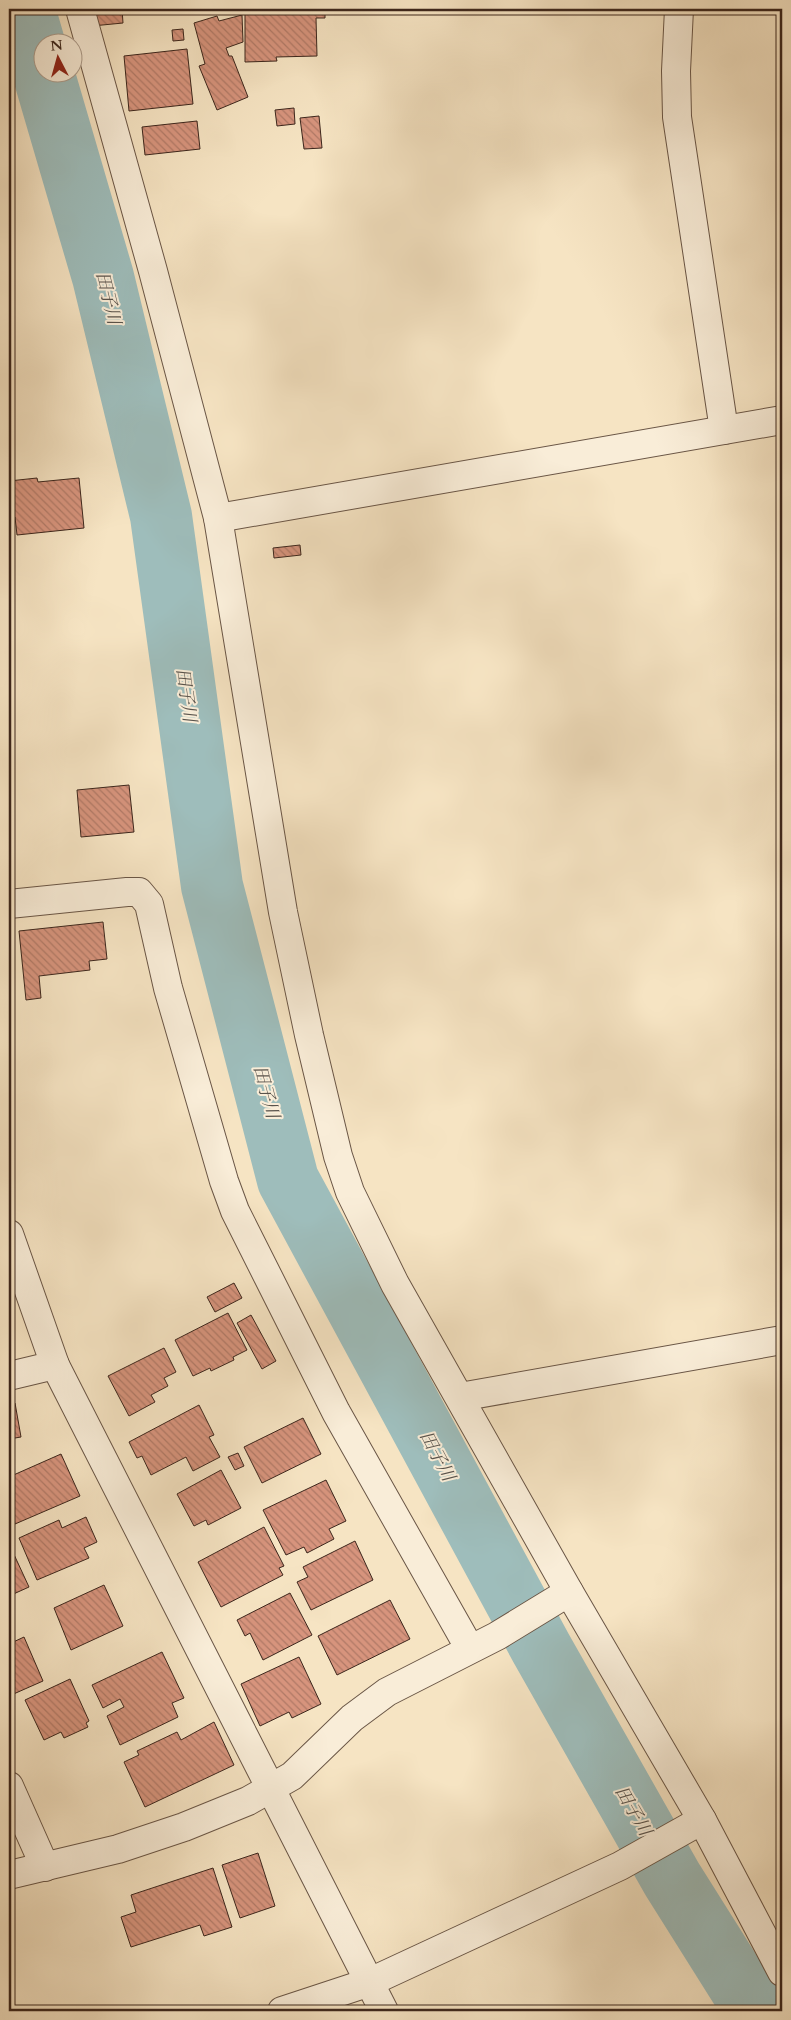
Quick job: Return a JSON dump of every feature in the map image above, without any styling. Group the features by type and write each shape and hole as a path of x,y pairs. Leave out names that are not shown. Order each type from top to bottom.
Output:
{"street":[{"path":"80,9 153,271 218,518 283,912 309,1035 338,1156 350,1192 395,1284 460,1397 561,1597 693,1825 782,1972"},
{"path":"679,9 676,70 677,117 724,430"},
{"path":"218,518 782,420"},
{"path":"9,904 127,892 139,892 149,904 168,988 224,1181 235,1211 336,1412 470,1649"},
{"path":"9,1234 55,1364 384,2011"},
{"path":"460,1397 782,1340"},
{"path":"9,1376 55,1364"},
{"path":"9,1875 118,1849 184,1827 248,1801 292,1776 352,1718 387,1692 497,1636 561,1597"},
{"path":"9,1786 45,1867"},
{"path":"282,2011 370,1982 620,1866 693,1825"}],"building":[{"path":"90,9 122,9 123,23 92,26"},
{"path":"245,9 325,9 325,18 316,18 317,56 276,57 277,61 245,62"},
{"path":"242,15 243,42 226,48 229,56 232,56 248,97 217,110 199,66 205,64 194,23 217,16 219,21"},
{"path":"183,29 184,40 173,41 172,30"},
{"path":"187,49 193,104 129,111 124,56"},
{"path":"294,108 295,124 277,126 275,110"},
{"path":"319,116 322,148 304,149 300,118"},
{"path":"197,121 200,149 145,155 142,127"},
{"path":"37,478 38,482 79,478 84,528 17,535 15,517 9,518 9,481"},
{"path":"300,545 301,555 274,558 273,548"},
{"path":"129,785 134,832 81,837 77,790"},
{"path":"103,922 107,959 89,961 90,970 39,976 41,998 26,1000 19,931"},
{"path":"234,1283 242,1298 215,1312 207,1297"},
{"path":"228,1313 247,1350 233,1357 234,1360 211,1371 210,1368 193,1376 175,1340"},
{"path":"251,1315 276,1361 262,1369 237,1323"},
{"path":"164,1348 176,1372 164,1378 168,1386 151,1395 155,1402 129,1416 108,1376"},
{"path":"15,1403 21,1437 9,1439 9,1404"},
{"path":"199,1405 214,1435 209,1437 220,1457 193,1471 186,1457 151,1475 142,1456 137,1458 129,1442"},
{"path":"303,1418 321,1454 262,1483 244,1447"},
{"path":"238,1453 244,1466 235,1470 228,1457"},
{"path":"61,1454 80,1496 15,1524 9,1511 9,1477"},
{"path":"221,1470 241,1508 208,1525 206,1520 194,1526 177,1494"},
{"path":"326,1480 346,1521 329,1529 334,1539 307,1553 304,1547 286,1555 263,1510"},
{"path":"86,1517 97,1542 84,1548 89,1558 37,1580 19,1538 59,1520 62,1528"},
{"path":"264,1527 284,1566 279,1568 283,1575 221,1607 198,1562"},
{"path":"355,1541 373,1580 311,1610 297,1582 308,1577 303,1567"},
{"path":"11,1548 29,1587 9,1596 9,1550"},
{"path":"104,1585 123,1626 71,1650 54,1608"},
{"path":"290,1593 312,1635 263,1660 250,1633 245,1636 237,1620"},
{"path":"390,1600 410,1639 337,1675 318,1636"},
{"path":"24,1637 43,1681 9,1696 9,1644"},
{"path":"162,1652 184,1698 172,1703 178,1717 120,1745 107,1716 124,1707 120,1699 103,1708 92,1685"},
{"path":"299,1657 321,1704 292,1718 289,1712 260,1726 241,1684"},
{"path":"70,1679 89,1721 86,1723 88,1727 64,1738 61,1732 44,1740 25,1700"},
{"path":"214,1722 234,1765 145,1807 124,1762 139,1755 137,1751 177,1732 181,1740"},
{"path":"258,1853 275,1906 240,1918 222,1865"},
{"path":"213,1868 232,1927 204,1936 200,1925 131,1947 121,1917 136,1912 131,1895"}],"waterway":[{"name":"田子川","path":"24,9 32,37"},
{"name":"田子川","path":"46,82 103,277 161,516 212,886 288,1180 541,1648 672,1879 755,2011"}]}
